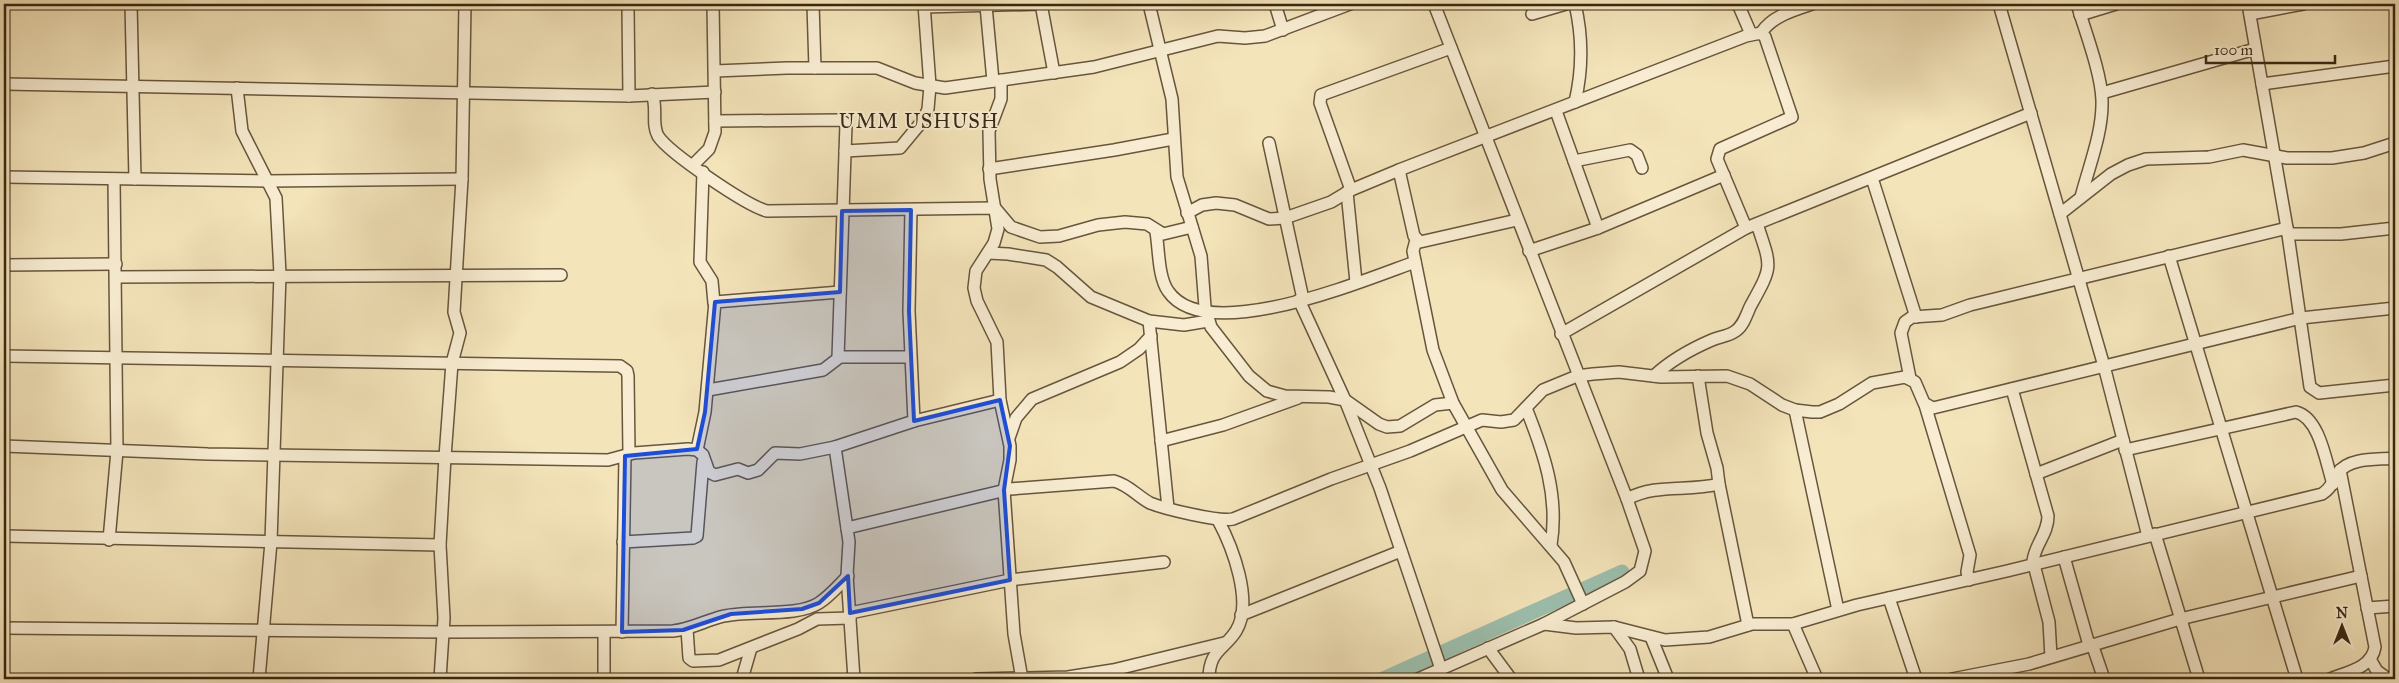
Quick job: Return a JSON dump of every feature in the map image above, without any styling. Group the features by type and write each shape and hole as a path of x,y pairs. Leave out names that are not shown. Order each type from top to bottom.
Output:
{"street":[{"path":"131,4 135,179"},
{"path":"440,679 443,632 440,545 445,457 452,363 460,333 454,312 462,179 465,4"},
{"path":"626,4 628,8 629,96"},
{"path":"693,165 709,149 714,137 713,4"},
{"path":"812,4 815,68"},
{"path":"845,151 896,150 902,146 926,114 930,86 924,5 986,6 1041,4 1054,73"},
{"path":"1149,4 1172,99 1177,178 1204,269 1207,317"},
{"path":"1274,4 1283,30"},
{"path":"715,71 877,68 915,83 945,88 1094,68 1210,37 1255,38 1283,30 1350,4"},
{"path":"1418,679 1544,624 1625,582 1640,571 1645,551 1627,499 1561,334 1434,4"},
{"path":"1532,14 1566,4"},
{"path":"1575,4 1582,46 1581,72 1575,102"},
{"path":"1654,376 1665,366 1687,352 1716,338 1732,334 1742,324 1768,272 1768,257 1717,159 1720,149 1792,117 1764,36 1756,33 1738,4"},
{"path":"1187,213 1202,205 1216,203 1235,205 1273,219 1285,218 1331,202 1349,191 1398,170 1756,33 1776,19 1812,4"},
{"path":"1999,4 2104,366 2124,445 2151,535 2199,679"},
{"path":"2081,197 2100,125 2102,93 2079,10 2116,4"},
{"path":"2303,4 2249,9 2288,231 2310,385 2314,392 2319,393 2395,385"},
{"path":"986,6 1001,100 988,131 989,169 998,230 988,254 976,270 974,288 977,301 997,342 1000,400 1009,438 1010,460 1004,490 1014,640 1022,678"},
{"path":"1356,282 1349,191 1320,103 1321,95 1451,48"},
{"path":"2102,93 2255,50"},
{"path":"2262,84 2395,66"},
{"path":"4,84 134,84 237,88 629,96 715,92"},
{"path":"237,88 242,131 276,198 280,274 271,542 259,679"},
{"path":"652,94 656,107 655,128 659,137 703,172 762,209 776,212 995,208"},
{"path":"1556,110 1598,228"},
{"path":"1561,334 1752,226 2031,113"},
{"path":"715,121 841,120 846,126 838,358"},
{"path":"989,169 1174,139"},
{"path":"2060,214 2119,169 2146,159 2209,157 2243,150 2300,159 2332,158 2364,153 2395,142"},
{"path":"1269,143 1301,300 1371,464 1441,669"},
{"path":"1574,161 1630,150 1637,155 1642,168"},
{"path":"1398,170 1416,240 1413,248 1415,262 1433,350 1453,403 1502,490 1521,514 1551,545 1570,572 1583,604"},
{"path":"623,542 693,538 697,536 700,453 708,390 714,304 712,281 703,270 700,258 703,172"},
{"path":"1529,251 1598,228 1724,175"},
{"path":"4,177 267,181 462,179"},
{"path":"1872,178 1916,317"},
{"path":"110,540 117,451 118,358 114,179"},
{"path":"995,208 1011,227 1040,237 1059,236 1098,225 1125,222 1147,224 1156,232 1167,234 1192,227"},
{"path":"911,210 910,358 914,421"},
{"path":"1416,240 1420,242 1426,241 1517,220"},
{"path":"1969,580 1967,572 1970,556 1925,405 1915,382 1910,378 1901,330 1906,320 1916,317 1947,314 1970,305 2078,278 2169,256 2288,231 2341,234 2395,228"},
{"path":"1156,232 1167,290 1181,304 1207,317 1254,382 1273,393 1334,397 1344,400 1379,424 1391,427 1404,424 1436,405 1453,403"},
{"path":"988,254 1008,254 1046,260 1057,267 1091,297 1149,321 1184,325 1207,317 1276,307 1415,262"},
{"path":"2169,256 2197,343 2297,679"},
{"path":"4,265 116,264"},
{"path":"116,277 280,274 561,275"},
{"path":"714,304 720,301 840,292"},
{"path":"1925,405 1932,408 2301,318 2395,308"},
{"path":"1149,321 1168,508"},
{"path":"1009,438 1016,418 1032,399 1120,362 1139,349 1151,336"},
{"path":"4,356 623,367 628,376 622,632"},
{"path":"708,390 823,370 838,358 910,358"},
{"path":"847,528 1004,490 1114,481 1131,488 1150,502 1168,508 1218,520 1238,517 1486,419 1510,421 1518,417 1543,390 1578,376 1619,372 1654,376 1719,375 1743,380 1775,402 1795,410 1820,412 1840,404 1872,383 1886,379 1910,378"},
{"path":"1698,376 1706,433 1716,461 1718,484 1748,625"},
{"path":"2012,389 2048,522 2046,533 2035,552 2033,565 2048,622 2051,657"},
{"path":"1161,441 1223,426 1302,396"},
{"path":"700,453 709,472 712,474 738,468 748,473 760,468 775,453 800,454 835,447 914,421 1000,400"},
{"path":"1526,408 1552,486 1554,511 1551,545"},
{"path":"1795,410 1838,610"},
{"path":"2036,474 2124,445 2221,428 2296,412 2303,415 2315,426 2333,484"},
{"path":"4,446 275,455 608,460 627,455 700,453"},
{"path":"835,447 850,549 848,576 854,679"},
{"path":"1544,624 1576,628 1614,626 1665,640 1703,638 1748,625 1793,624 1838,610 2033,565 2322,494 2333,484 2340,470 2353,462 2395,458"},
{"path":"2330,679 2363,666 2370,659 2375,646 2340,470"},
{"path":"1627,499 1664,488 1696,488 1718,484"},
{"path":"1209,679 1213,658 1236,631 1241,615 1241,590 1238,567 1231,545 1218,520"},
{"path":"4,536 110,540 440,545"},
{"path":"1241,615 1401,550"},
{"path":"2064,557 2104,679"},
{"path":"687,629 687,655 693,661 719,660 817,619 850,616 1010,580 1164,562"},
{"path":"4,628 443,632 622,632 687,629 731,614 793,610 811,606 819,603 848,576"},
{"path":"1952,679 2051,657 2180,619 2361,576"},
{"path":"1889,598 1916,679"},
{"path":"2367,608 2395,606"},
{"path":"1793,624 1817,679"},
{"path":"1614,626 1630,648 1637,666 1639,679"},
{"path":"604,632 604,679"},
{"path":"1651,637 1668,679"},
{"path":"976,679 1068,676 1113,670 1224,643"},
{"path":"742,679 751,648"},
{"path":"1488,648 1511,679"},
{"path":"2370,659 2377,671 2388,679"},
{"path":"2010,667 2013,679"}],"highlighted area":[{"path":"911,210 909,311 914,421 1000,400 1010,446 1004,490 1010,580 850,613 848,576 819,603 802,609 731,614 683,630 622,632 625,456 697,449 705,412 715,302 840,292 842,211"}],"waterway":[{"path":"1383,679 1622,572"}],"district":[{"name":"UMM USHUSH","path":"919,121"}]}
